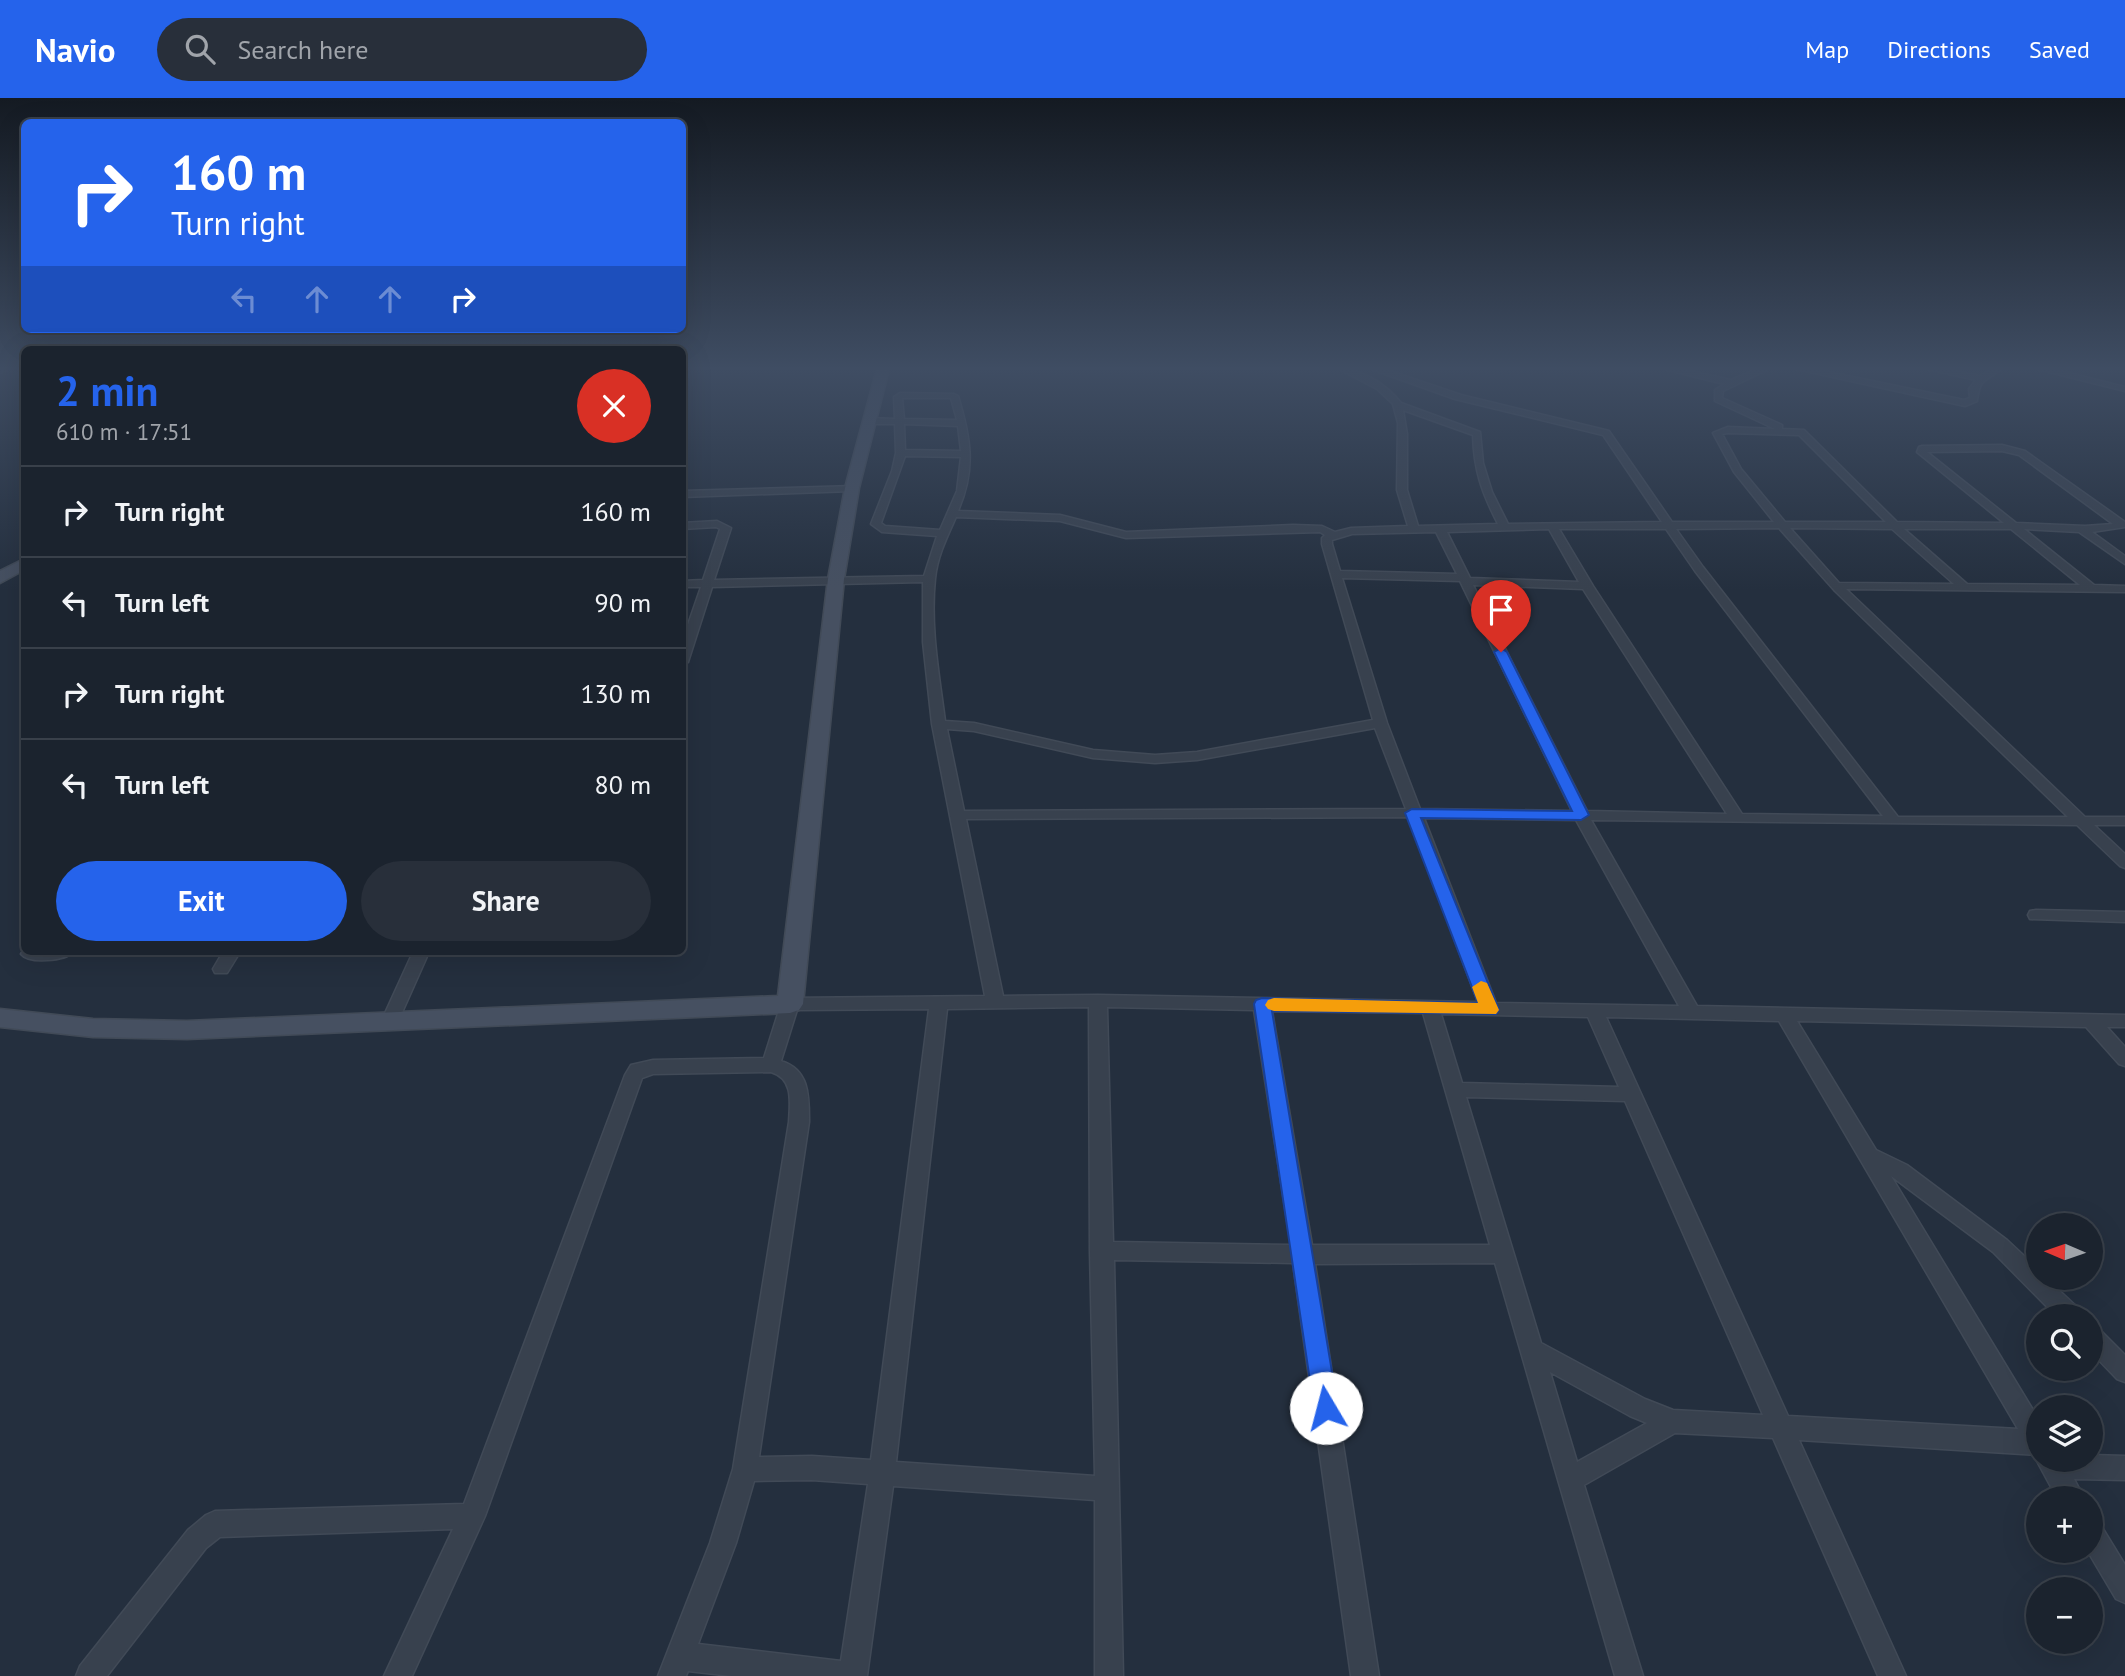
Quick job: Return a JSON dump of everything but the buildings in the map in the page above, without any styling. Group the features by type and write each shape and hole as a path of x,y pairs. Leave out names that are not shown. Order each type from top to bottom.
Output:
{"street":[{"path":"771,1065 790,1004 836,579 852,488 864,443"},
{"path":"900,443 897,471 876,524 877,528 943,533"},
{"path":"965,443 967,454 962,491 950,514 929,579 929,642 939,724 995,1000"},
{"path":"1402,443 1401,477 1406,511 1414,529"},
{"path":"1478,443 1479,463 1487,492 1504,527"},
{"path":"1612,443 1628,462 1706,579 1894,821"},
{"path":"1720,443 1743,479 1836,586 2125,863"},
{"path":"1813,443 1895,526 1964,587"},
{"path":"1490,1010 1412,813 1380,723 1327,538 1332,535 1414,529 1552,526 1782,525 2013,526 2079,527 2122,525 2022,453 2002,448 1922,449 1922,452 2013,526 2092,589"},
{"path":"901,453 967,454"},
{"path":"686,494 852,488"},
{"path":"950,514 1060,518 1126,535 1293,528 1322,529 1332,535"},
{"path":"686,526 717,524 726,528 686,650"},
{"path":"1552,526 1587,586 1737,818"},
{"path":"2079,527 2125,561"},
{"path":"1440,529 1581,815 1691,1012"},
{"path":"0,578 21,566"},
{"path":"1336,574 1587,586"},
{"path":"686,584 929,579"},
{"path":"1836,586 2125,589"},
{"path":"939,724 974,727 1093,754 1155,759 1196,756 1380,723"},
{"path":"956,815 1412,813 1894,821 2125,821"},
{"path":"2036,915 2125,917"},
{"path":"221,969 230,955"},
{"path":"390,1022 420,955"},
{"path":"0,1018 93,1028 187,1030 790,1004 995,1000 2125,1021"},
{"path":"1098,1001 1109,1676"},
{"path":"398,1676 472,1516 634,1075 638,1070 653,1067 771,1065 786,1068 795,1078 799,1107 798,1142 745,1469 723,1543 676,1666 850,1676 882,1473 939,1002"},
{"path":"1262,1004 1303,1255 1365,1676"},
{"path":"1430,1008 1629,1676"},
{"path":"1594,1010 1892,1676"},
{"path":"1786,1015 2026,1420"},
{"path":"2090,1020 2125,1059"},
{"path":"1454,1090 1631,1094"},
{"path":"1870,1156 1900,1171 2000,1246 2059,1304"},
{"path":"1101,1251 1303,1255 1504,1254"},
{"path":"2103,1348 2125,1371"},
{"path":"1534,1351 1638,1408 1673,1421 2026,1441"},
{"path":"1569,1479 1673,1421"},
{"path":"2103,1467 2125,1468"},
{"path":"745,1469 812,1468 1108,1489"},
{"path":"90,1676 197,1539 215,1524 472,1516"},
{"path":"2103,1553 2125,1590"}],"slow traffic":[{"path":"1274,1005 1490,1010 1481,987"}],"route":[{"path":"1326,1408 1262,1004 1490,1010 1412,813 1581,815 1501,652"}]}
